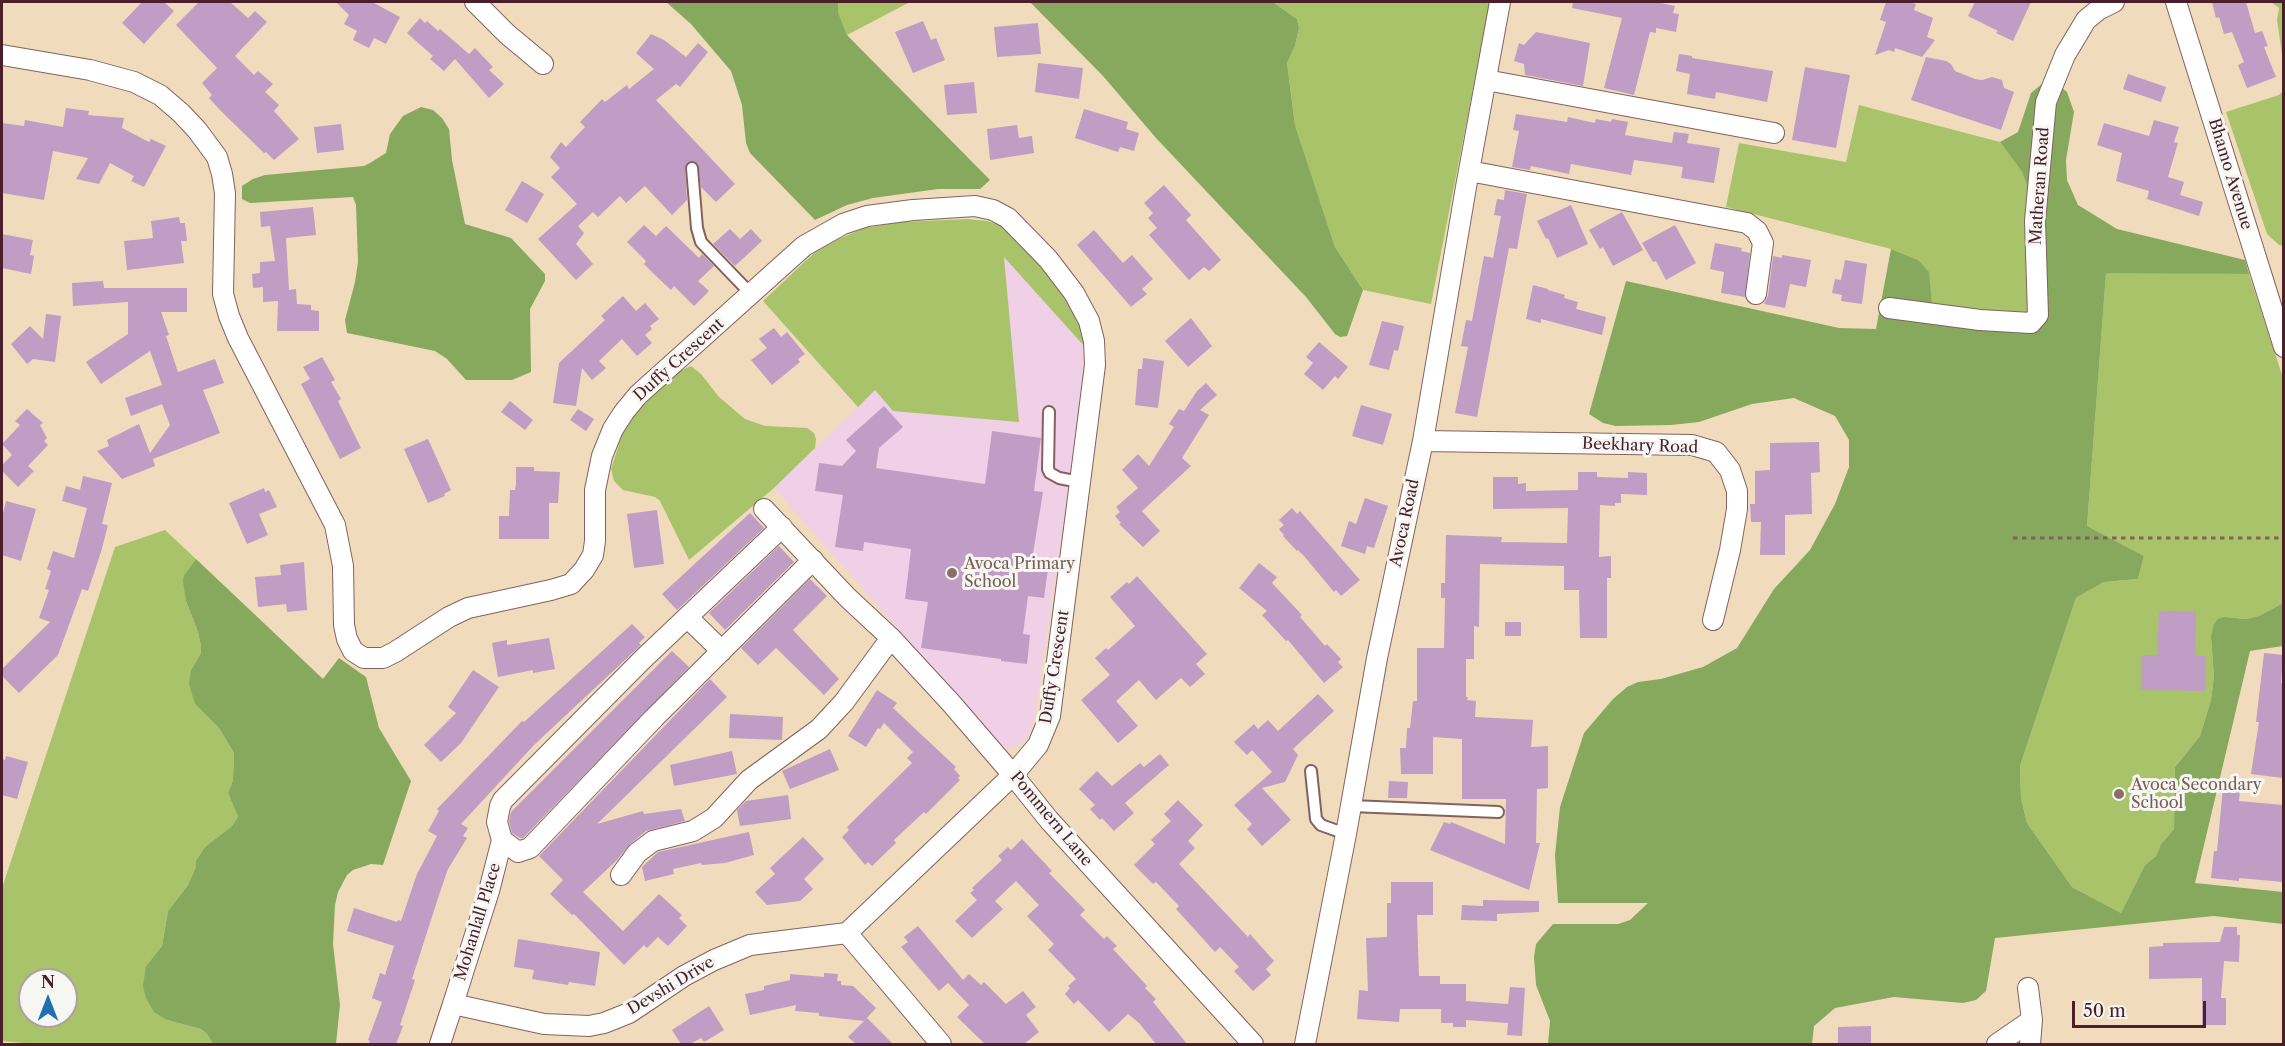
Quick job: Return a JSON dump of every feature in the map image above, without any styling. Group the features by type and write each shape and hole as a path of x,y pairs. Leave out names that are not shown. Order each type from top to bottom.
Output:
{"street":[{"path":"476,2 507,34 543,64"},
{"name":"Avoca Road","path":"1305,1044 1347,834 1377,658 1423,441 1500,2"},
{"name":"Matheran Road","path":"1889,308 1980,320 2031,323 2038,315 2035,221 2046,102 2065,55 2086,20 2098,10 2114,2"},
{"name":"Bhamo Avenue","path":"2176,2 2283,347"},
{"name":"Duffy Crescent","path":"2,55 90,70 135,82 160,95 182,113 217,157 225,193 223,294 229,316 238,338 336,525 344,566 344,625 353,651 364,658 384,658 449,617 468,608 571,584 593,555 595,490 602,456 613,429 624,412 638,395 804,246 843,224 867,216 975,206 993,210 1008,218 1048,259 1074,293 1089,321 1094,340 1095,365 1050,716 1038,745 1013,775"},
{"path":"1486,80 1774,133"},
{"path":"1469,171 1747,224 1757,231 1763,243 1756,294"},
{"name":"Beekhary Road","path":"1423,441 1692,445 1716,452 1730,470 1737,491 1737,509 1730,550 1713,620"},
{"name":"Pommern Lane","path":"764,508 848,597 891,638 1013,775 1049,820 1253,1044"},
{"path":"782,527 687,617 504,800 500,806 497,822 502,840 518,852 530,848 654,718 813,560"},
{"path":"687,617 722,651"},
{"path":"621,875 637,852 653,841 693,831 714,819 749,780 819,729 844,702 891,638"},
{"path":"941,1044 847,933 1013,775"},
{"name":"Mohanlall Place","path":"453,1004 489,891 502,840"},
{"name":"Devshi Drive","path":"453,1004 544,1024 589,1026 629,1013 684,976 750,945 847,933"},
{"path":"2028,988 2032,1020 2030,1044"},
{"path":"440,1044 453,1004"},
{"path":"1997,1044 2032,1020"}],"lane":[{"path":"692,168 697,228 701,242 752,294"},
{"path":"1049,412 1048,469 1050,473 1059,478 1080,482"},
{"path":"1311,771 1316,819 1321,825 1347,834"},
{"path":"1351,806 1498,812"}],"path":[{"path":"2013,538 2283,538"}],"shaded area":[{"name":"Avoca Primary School","path":"989,242 1014,266 1085,347 1085,372 1035,716 1029,735 1020,745 1011,748 1001,746 774,488 858,407 836,383"}],"green space":[{"path":"666,2 838,2 838,12 847,35 990,180 980,189 938,189 873,198 847,205 815,220 750,153 746,143 742,105 731,71 691,24"},
{"path":"838,2 910,2 847,35 838,12"},
{"path":"1030,2 1273,2 1297,19 1299,28 1295,46 1287,63 1295,125 1335,247 1363,290 1347,336 1340,337 1335,334 1306,297 1156,138 1103,76"},
{"path":"1273,2 1490,2 1431,304 1363,290 1335,247 1295,125 1287,63 1295,46 1299,28 1297,19"},
{"path":"2271,2 2283,2 2283,61 2277,20 2279,8"},
{"path":"2043,83 2061,87 2067,92 2074,112 2066,160 2067,180 2078,205 2117,229 2245,260 2249,274 2106,273 2087,526 2144,556 2138,579 2104,582 2076,598 2020,766 2021,798 2027,823 2072,887 2121,913 2145,865 2156,856 2161,844 2174,829 2175,767 2200,736 2211,700 2214,676 2211,637 2214,624 2218,619 2225,617 2246,619 2259,616 2283,603 2283,646 2250,651 2195,883 2283,892 2283,924 2214,916 1995,938 1986,991 1976,1000 1963,1003 1894,997 1835,1008 1814,1026 1812,1044 1548,1044 1550,1021 1536,985 1534,957 1536,944 1553,924 1618,924 1630,920 1648,903 1558,903 1555,855 1560,807 1584,733 1613,699 1627,687 1638,682 1661,679 1703,667 1737,648 1774,589 1810,550 1835,504 1849,467 1849,440 1835,416 1794,398 1752,404 1699,422 1671,425 1616,426 1603,423 1589,414 1626,281 1839,328 1876,329 1891,249 1918,260 1929,272 1932,306 2026,331 2043,227 2022,172 2000,142 2018,132 2031,93"},
{"path":"2283,91 2283,246 2267,234 2226,112 2279,95"},
{"path":"1859,105 2000,142 2022,172 2043,227 2041,323 1937,322 1918,260 1891,249 1726,207 1739,143 1846,162"},
{"path":"421,107 433,110 449,129 452,160 465,224 511,238 545,274 545,281 530,309 531,372 512,380 466,380 447,359 435,351 347,333 345,320 358,262 356,205 353,197 250,203 242,199 242,186 265,175 364,166 370,163 386,153 390,134 403,116"},
{"path":"968,219 987,221 1002,226 1016,238 1060,290 1078,318 1085,347 1004,257 1019,422 893,411 875,390 858,407 763,301 815,252 864,228 902,222"},
{"path":"2106,272 2249,274 2283,378 2283,603 2259,616 2246,619 2225,617 2211,637 2214,676 2211,700 2200,736 2175,767 2174,829 2161,844 2156,856 2145,865 2121,913 2072,887 2027,823 2021,798 2020,766 2076,598 2104,582 2138,579 2144,556 2087,526"},
{"path":"691,366 701,374 719,397 745,419 765,426 807,428 814,433 816,439 815,448 774,488 689,560 660,501 655,497 623,490 614,481 611,469 623,432 634,416 671,375"},
{"path":"165,530 196,559 184,575 186,601 201,646 201,653 191,670 195,704 219,728 234,753 233,780 228,793 238,817 231,827 206,846 188,885 168,911 162,946 146,966 167,1020 201,1029 213,1044 34,1044 2,1041 2,888 115,547"},
{"path":"196,559 323,679 339,658 366,677 379,728 411,781 383,865 371,864 353,870 347,875 338,892 333,944 340,1005 336,1044 213,1044 201,1029 167,1020 154,1012 146,998 143,986 146,966 162,946 168,911 188,885 196,867 196,861 206,846 231,827 238,817 228,793 233,780 234,753 219,728 195,704 189,684 191,670 201,653 201,646 186,601 183,581 184,575"}],"building":[{"path":"142,2 164,2 174,11 144,44 122,23"},
{"path":"199,2 230,2 248,18 255,11 267,22 235,56 254,75 258,71 273,84 265,92 279,105 274,111 299,139 274,160 266,152 264,153 209,98 212,95 202,83 217,68 176,25"},
{"path":"336,2 372,2 400,17 386,44 374,38 369,48 353,40 357,31 344,24 349,15"},
{"path":"1573,2 1661,2 1675,6 1673,13 1679,14 1676,32 1656,28 1656,33 1650,32 1634,95 1604,88 1622,18 1572,8"},
{"path":"1886,2 1916,4 1914,10 1933,18 1927,37 1935,40 1922,57 1895,48 1894,52 1889,50 1875,55 1886,22 1880,20"},
{"path":"1975,2 2031,2 2013,41 1968,16"},
{"path":"2212,2 2246,2 2255,33 2262,31 2268,46 2264,47 2276,77 2247,88 2238,65 2244,62 2232,32 2224,34 2219,17 2216,18"},
{"path":"420,18 438,31 440,29 469,54 475,48 493,67 489,70 504,84 489,98 455,59 444,71 430,59 433,56 407,33"},
{"path":"923,21 931,40 936,38 945,60 913,73 895,32"},
{"path":"1038,23 1041,54 997,57 994,27"},
{"path":"1536,32 1590,43 1583,86 1525,75 1524,64 1514,61 1519,43 1524,45"},
{"path":"651,34 664,40 686,57 698,43 708,52 680,87 676,84 656,100 735,184 716,202 701,187 698,164 691,161 686,164 685,168 687,200 672,215 645,186 626,203 620,196 598,217 593,212 578,226 584,233 576,244 593,264 576,280 538,239 577,204 551,177 560,168 550,157 561,142 566,147 585,127 580,122 602,99 605,102 627,85 629,89 654,69 636,53"},
{"path":"1679,54 1773,71 1767,102 1716,92 1715,99 1687,94 1690,74 1676,71"},
{"path":"1926,57 1946,61 1955,71 1975,79 1982,80 1992,77 2002,80 2004,88 2014,92 2001,130 1911,100"},
{"path":"1038,63 1083,68 1079,99 1035,92"},
{"path":"1805,67 1850,75 1836,148 1792,140"},
{"path":"2128,74 2166,87 2161,102 2123,89"},
{"path":"974,82 977,113 947,115 944,85"},
{"path":"66,108 89,111 88,115 124,118 122,128 149,142 151,139 166,146 144,187 131,181 134,176 110,163 99,184 76,179 88,158 53,151 44,200 2,193 2,123 24,126 25,120 63,127"},
{"path":"1084,109 1128,122 1126,129 1139,133 1134,151 1120,147 1118,152 1075,138"},
{"path":"1516,114 1567,122 1568,117 1595,123 1596,119 1611,122 1612,119 1628,122 1625,135 1672,143 1674,132 1689,134 1687,143 1720,148 1714,183 1681,178 1683,167 1634,160 1631,175 1571,164 1569,174 1531,166 1530,170 1512,167 1519,131 1513,130"},
{"path":"2154,120 2179,127 2174,142 2178,143 2168,177 2184,182 2180,195 2203,202 2199,216 2147,199 2149,191 2116,181 2122,153 2097,145 2104,123 2149,136"},
{"path":"341,124 344,150 317,153 314,127"},
{"path":"1017,125 1019,138 1032,136 1034,153 990,160 987,129"},
{"path":"522,181 544,194 527,223 505,210"},
{"path":"1164,185 1191,215 1186,220 1221,260 1209,271 1204,267 1189,280 1149,235 1157,228 1148,218 1153,213 1144,203"},
{"path":"1505,190 1527,194 1517,249 1509,248 1477,417 1455,413 1468,347 1461,346 1466,320 1472,321 1484,256 1493,258 1501,216 1494,215 1497,199 1504,200"},
{"path":"1571,205 1588,244 1557,258 1537,221"},
{"path":"313,207 316,235 286,238 289,290 296,289 297,304 311,305 311,310 319,311 319,331 277,331 278,301 263,302 263,287 253,288 252,274 260,273 260,262 275,261 270,226 261,227 260,212"},
{"path":"1622,212 1643,250 1613,266 1603,247 1600,249 1589,230"},
{"path":"179,217 180,223 185,223 187,241 181,241 184,263 127,270 124,241 153,238 151,221"},
{"path":"644,225 656,236 666,226 699,258 702,254 714,266 698,281 709,291 694,306 674,286 671,290 656,276 644,264 646,261 627,242"},
{"path":"1675,225 1696,263 1666,280 1656,261 1653,262 1642,243"},
{"path":"730,229 740,239 751,229 762,241 735,266 713,244"},
{"path":"1094,230 1123,263 1132,255 1153,279 1142,289 1147,294 1131,307 1077,245"},
{"path":"2,234 33,240 30,255 34,256 31,274 2,268"},
{"path":"1715,243 1742,248 1741,251 1750,253 1745,297 1721,293 1724,272 1710,269"},
{"path":"1782,255 1811,260 1806,287 1790,284 1785,308 1764,304 1768,296 1773,256 1782,258"},
{"path":"1845,260 1867,264 1862,304 1841,301 1842,295 1832,293 1835,279 1841,280"},
{"path":"103,281 104,288 187,288 187,312 161,312 178,372 215,359 224,383 203,390 220,433 153,459 155,466 122,479 97,451 109,446 107,440 139,424 150,453 170,425 162,404 131,416 125,398 162,385 150,351 101,384 86,362 128,334 128,302 73,306 72,283"},
{"path":"1533,285 1565,295 1564,298 1578,302 1576,309 1606,317 1602,335 1541,319 1541,323 1526,319"},
{"path":"623,296 636,311 645,303 659,319 650,326 652,329 645,335 652,343 637,356 622,339 599,361 606,368 592,380 582,368 576,406 553,403 559,363 605,320 601,316"},
{"path":"46,314 61,316 55,362 33,359 27,364 11,344 30,326 43,339"},
{"path":"1191,318 1212,346 1188,367 1165,341"},
{"path":"1382,321 1404,326 1398,351 1394,350 1389,370 1369,365"},
{"path":"774,328 781,337 787,332 805,354 798,359 800,362 772,385 751,360 767,348 759,339"},
{"path":"1319,342 1348,367 1338,379 1335,376 1323,390 1304,374 1313,363 1306,357"},
{"path":"322,357 335,380 331,382 341,399 338,401 361,448 340,459 301,384 310,379 303,367"},
{"path":"1143,358 1164,361 1158,408 1135,405 1138,369 1142,369"},
{"path":"1206,383 1217,395 1200,410 1209,415 1182,458 1191,466 1142,511 1160,531 1143,547 1119,524 1121,523 1115,516 1120,512 1116,507 1138,488 1122,470 1138,454 1149,466 1174,427 1169,424 1179,409 1184,411 1197,391"},
{"path":"510,401 533,420 525,430 501,412"},
{"path":"1361,405 1392,414 1383,445 1352,436"},
{"path":"884,406 903,427 879,448 876,468 985,484 992,431 1041,438 1034,491 1043,492 1031,566 1048,569 1044,598 1028,596 1023,634 1030,635 1027,664 921,648 928,602 905,599 911,549 864,542 863,551 835,547 843,495 815,491 819,463 842,466 856,451 846,440"},
{"path":"27,409 43,423 40,425 47,438 44,441 48,445 28,466 34,471 18,487 2,471 2,465 12,455 2,444 20,425 15,421"},
{"path":"578,409 594,419 586,431 570,420"},
{"path":"428,439 451,490 444,494 445,496 428,503 404,449"},
{"path":"1819,442 1820,472 1811,473 1812,514 1785,515 1785,555 1760,555 1761,522 1751,522 1750,504 1755,504 1755,471 1770,470 1770,443"},
{"path":"516,467 534,467 534,471 560,472 558,503 549,503 549,539 499,539 499,516 509,516 510,490 515,490"},
{"path":"1578,472 1597,472 1597,477 1628,478 1628,472 1647,473 1647,495 1621,494 1621,503 1615,503 1615,506 1600,505 1599,557 1611,556 1611,578 1607,578 1607,638 1580,638 1579,590 1564,590 1564,566 1480,564 1479,627 1474,626 1474,659 1466,659 1466,697 1468,697 1467,700 1476,701 1475,717 1533,720 1531,747 1548,746 1548,788 1537,789 1536,843 1540,843 1529,890 1430,850 1444,822 1450,824 1451,822 1505,844 1506,799 1462,799 1462,739 1433,737 1433,774 1401,774 1400,748 1406,748 1407,728 1410,728 1413,701 1417,701 1417,648 1444,648 1445,598 1441,598 1441,583 1445,583 1446,535 1502,537 1501,542 1567,543 1568,508 1493,509 1493,477 1518,477 1518,484 1526,483 1526,491 1578,490"},
{"path":"83,476 112,483 102,524 108,525 101,552 88,591 82,589 58,655 19,693 2,676 2,669 50,622 39,618 49,590 45,589 51,571 47,569 53,551 74,558 87,508 62,501 66,486 80,490"},
{"path":"264,488 265,492 269,490 277,507 259,514 268,535 247,544 229,503"},
{"path":"1365,498 1388,506 1374,548 1367,546 1365,554 1341,546 1349,521 1356,524"},
{"path":"6,501 36,509 21,561 2,555 2,517"},
{"path":"1292,508 1297,514 1300,511 1360,580 1341,596 1336,590 1334,592 1279,529 1284,525 1279,520"},
{"path":"657,510 664,564 634,568 627,514"},
{"path":"750,513 764,528 677,610 662,594"},
{"path":"779,546 794,562 725,630 709,613"},
{"path":"304,562 307,610 287,612 286,604 258,607 255,577 281,575 280,565"},
{"path":"1259,563 1277,577 1272,583 1302,615 1300,617 1325,646 1327,644 1341,659 1338,662 1343,667 1324,683 1288,640 1286,641 1262,615 1267,611 1239,588"},
{"path":"1137,576 1207,654 1196,664 1205,674 1190,687 1181,678 1156,700 1139,680 1116,701 1138,726 1118,743 1081,700 1110,675 1095,658 1106,648 1108,650 1135,626 1110,597"},
{"path":"810,579 827,596 793,630 839,679 824,695 776,648 758,665 741,648"},
{"path":"2159,612 2196,612 2195,656 2205,656 2205,691 2141,690 2142,655 2157,655"},
{"path":"1505,622 1521,622 1521,636 1505,636"},
{"path":"632,624 645,637 639,643 641,645 534,745 461,824 468,828 463,836 467,838 448,869 439,895 412,979 415,980 396,1044 368,1044 382,1002 372,998 380,973 385,975 394,946 347,931 354,908 397,922 401,921 417,874 437,836 428,831 439,811 437,809 522,721 524,722"},
{"path":"549,638 555,669 533,673 533,670 498,677 492,643 507,640 507,645"},
{"path":"672,651 689,667 523,838 512,833 509,821 511,812"},
{"path":"2264,653 2283,655 2281,683 2283,683 2283,778 2251,774 2259,722 2256,722"},
{"path":"473,670 499,687 461,743 441,762 424,745 456,713 448,707"},
{"path":"710,679 727,697 597,824 643,811 644,814 681,809 685,821 646,831 583,892 623,931 659,894 682,915 679,918 687,926 668,946 658,937 647,948 644,945 624,965 574,914 572,915 550,894 563,880 539,856"},
{"path":"877,690 897,703 893,708 956,767 954,769 960,776 958,778 960,780 926,814 924,812 894,840 896,843 872,866 868,862 865,865 842,837 849,830 847,827 912,763 907,758 913,752 884,723 866,747 848,736"},
{"path":"1318,694 1334,711 1293,749 1298,755 1285,782 1262,788 1291,820 1262,846 1247,829 1252,824 1234,805 1272,772 1252,750 1247,755 1234,742 1254,724 1258,729 1268,720 1278,731"},
{"path":"730,714 783,717 782,740 729,738"},
{"path":"830,749 839,770 790,789 782,771"},
{"path":"732,751 737,774 674,786 670,765"},
{"path":"1160,754 1169,765 1125,803 1134,813 1114,831 1090,809 1095,805 1079,789 1097,771 1112,786 1140,763 1144,767"},
{"path":"6,756 28,762 17,799 2,795 2,759 5,760"},
{"path":"1389,781 1408,782 1407,798 1388,798"},
{"path":"2223,787 2240,789 2239,801 2283,805 2283,882 2211,878 2214,851 2217,851"},
{"path":"788,795 791,819 740,826 737,810 746,801"},
{"path":"1178,800 1203,825 1188,841 1195,848 1179,864 1274,961 1266,969 1271,975 1253,991 1234,971 1239,967 1220,947 1215,952 1176,909 1179,906 1156,882 1153,884 1134,865 1155,844 1151,840 1171,821 1164,814"},
{"path":"749,832 754,855 725,863 702,865 701,863 673,869 674,874 645,881 642,867 658,852"},
{"path":"803,837 824,859 804,879 813,889 800,901 767,905 755,892 775,874 770,868"},
{"path":"1022,839 1052,871 1049,873 1085,910 1080,915 1104,939 1107,936 1117,946 1113,949 1147,986 1145,988 1156,999 1153,1002 1187,1044 1156,1044 1139,1023 1128,1014 1109,1032 1078,1000 1074,1004 1065,994 1070,988 1068,986 1076,979 1048,950 1054,944 1027,916 1039,905 1016,881 995,901 1003,909 972,938 955,921 977,900 970,893 974,890 972,888 1002,860 998,856 1008,847 1011,850"},
{"path":"1391,882 1433,882 1433,915 1417,915 1419,976 1440,976 1440,984 1466,984 1466,1001 1508,1004 1510,987 1525,988 1522,1036 1507,1035 1508,1023 1466,1020 1466,1027 1453,1027 1453,1023 1441,1023 1441,1009 1400,1009 1399,1022 1357,1019 1359,990 1368,991 1366,938 1387,937 1387,903 1391,903"},
{"path":"1483,900 1539,901 1539,912 1497,914 1497,921 1461,920 1462,905 1483,906"},
{"path":"918,926 963,980 969,974 981,985 984,982 1006,1004 1023,991 1036,1007 1026,1015 1039,1032 1024,1044 985,1044 957,1017 969,1005 948,983 939,991 901,947 908,942 904,937"},
{"path":"2224,927 2237,927 2237,935 2240,935 2239,962 2224,961 2221,998 2226,998 2226,1025 2202,1025 2202,978 2149,979 2149,947 2163,946 2163,943 2220,942"},
{"path":"518,939 600,952 595,986 569,982 568,985 532,979 534,970 514,967"},
{"path":"824,973 838,974 837,981 841,981 841,985 853,986 876,1008 864,1021 795,1011 796,1005 750,1015 745,994 764,990 764,986 790,980 790,974 824,977"},
{"path":"709,1006 724,1030 704,1042 701,1038 690,1044 681,1044 672,1030"},
{"path":"867,1018 893,1044 856,1044 848,1037"},
{"path":"1871,1026 1871,1044 1838,1044 1838,1027"}],"place":[{"name":"Avoca Primary School","path":"952,573"},
{"name":"Avoca Secondary School","path":"2119,794"}]}
